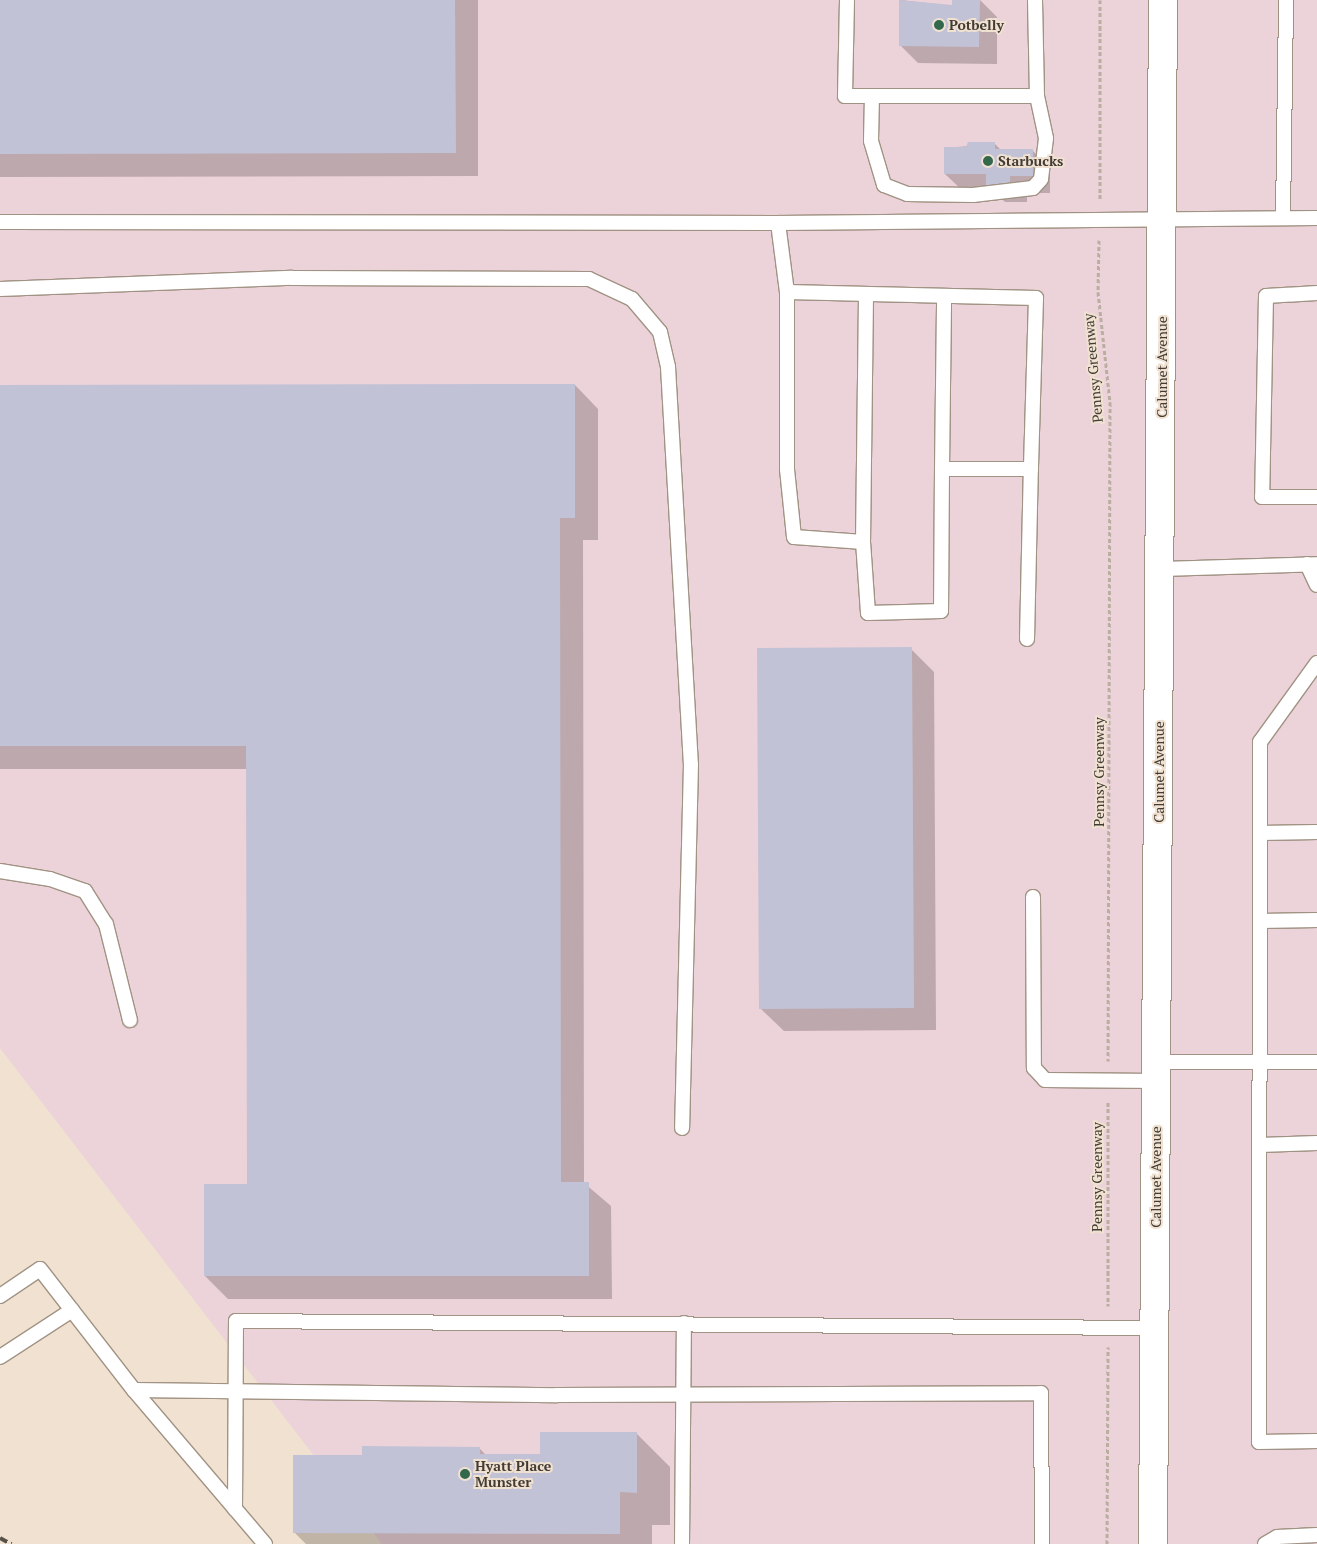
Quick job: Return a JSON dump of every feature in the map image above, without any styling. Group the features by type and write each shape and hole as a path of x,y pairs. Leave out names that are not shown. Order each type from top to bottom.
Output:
{"main road":[{"name":"Calumet Avenue","path":"1153,1544 1161,569 1163,0"}],"lane":[{"path":"847,0 845,96 1037,96"},
{"path":"872,96 871,141 884,185 907,194 973,195 1033,188 1041,179 1046,138 1037,96 1035,0"},
{"path":"1283,218 1286,0"},
{"path":"0,222 778,224 1317,218"},
{"path":"778,224 787,292 787,469 794,537 863,542"},
{"path":"0,289 292,278 589,279 632,299 660,332 668,367 691,764 682,1128"},
{"path":"787,292 1036,298 1027,639"},
{"path":"866,294 863,542 868,613 941,611 944,296"},
{"path":"1317,294 1266,296 1262,497 1317,497"},
{"path":"942,469 1031,469"},
{"path":"1161,569 1312,564 1317,585"},
{"path":"1317,662 1260,742 1259,1442 1317,1441"},
{"path":"1260,833 1317,832"},
{"path":"0,871 50,879 85,891 106,924 130,1020"},
{"path":"1033,896 1034,1068 1044,1080 1108,1080 1157,1072 1260,1063 1317,1062"},
{"path":"1260,921 1317,920"},
{"path":"1260,1145 1317,1143"},
{"path":"0,1296 40,1269 134,1390 265,1544"},
{"path":"0,1357 72,1310"},
{"path":"235,1509 236,1321 1155,1328"},
{"path":"682,1544 685,1392 684,1323"},
{"path":"134,1390 556,1395 685,1392 1041,1393 1042,1544"},
{"path":"1265,1544 1277,1537 1317,1535"}],"path":[{"name":"Pennsy Greenway","path":"1100,0 1098,292 1110,402 1107,1544"}],"shaded area":[{"path":"0,0 1317,0 1317,1544 382,1544 0,1048"}],"building":[{"path":"0,0 455,0 456,153 0,154"},
{"name":"Potbelly","path":"899,0 952,5 952,0 980,0 979,47 899,46"},
{"name":"Starbucks","path":"968,142 995,142 995,149 1033,149 1033,176 1010,176 1010,185 986,185 986,174 944,174 944,147 966,147"},
{"path":"575,384 575,518 560,518 561,1182 589,1182 589,1276 204,1276 204,1184 247,1184 246,746 0,746 0,385"},
{"path":"912,647 914,1008 759,1009 757,648"},
{"name":"Hyatt Place Munster","path":"540,1432 637,1432 637,1493 620,1492 620,1534 293,1533 293,1455 362,1455 362,1446 480,1447 480,1454 540,1454"}],"railway":[{"path":"0,1538 11,1544"}],"place":[{"name":"Potbelly","path":"939,25"},
{"name":"Starbucks","path":"988,161"},
{"name":"Hyatt Place Munster","path":"465,1474"}]}
